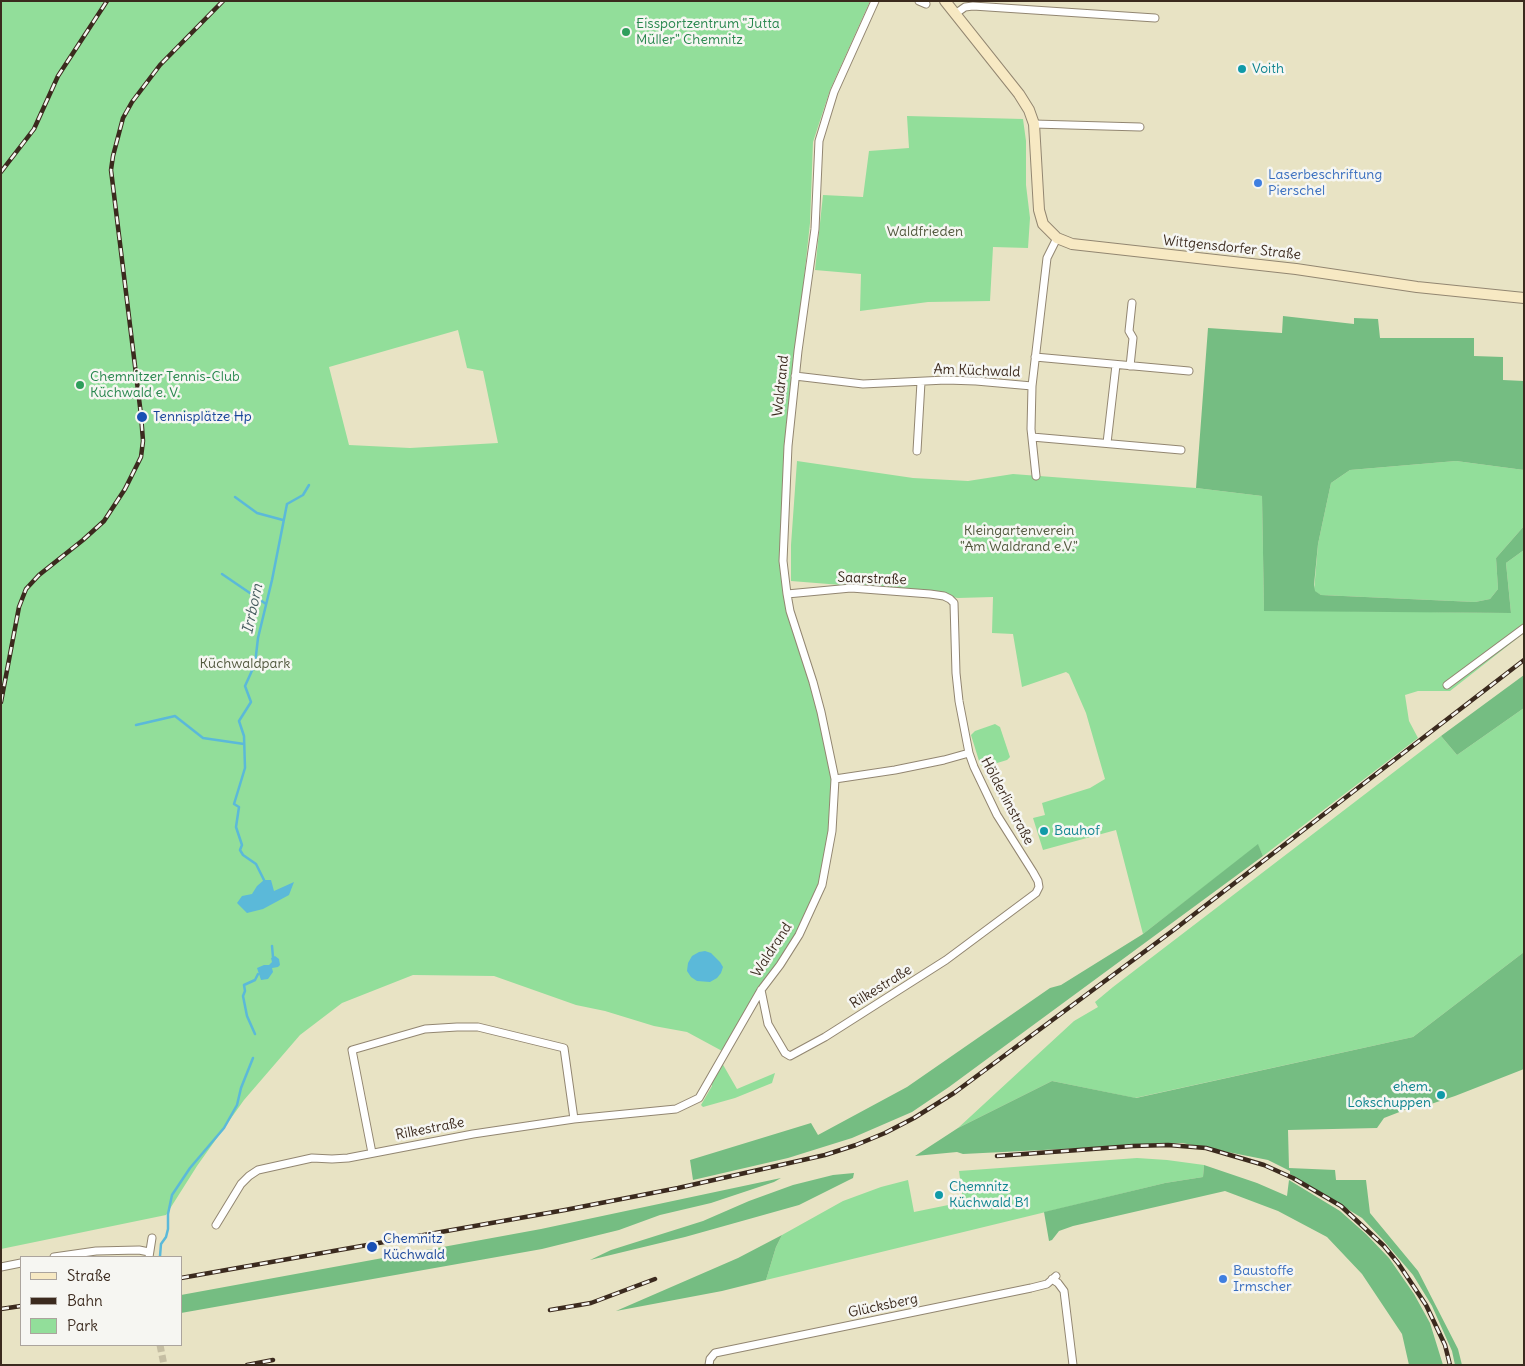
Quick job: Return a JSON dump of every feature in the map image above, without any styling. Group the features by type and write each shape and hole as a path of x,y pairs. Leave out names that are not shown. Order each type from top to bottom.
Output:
{"street":[{"name":"Waldrand","path":"676,1109 699,1098 761,990 799,935 822,885 832,831 834,779 821,712 790,611 783,561 784,514 795,376 815,230 819,141 834,92 875,1"},
{"path":"919,1 926,4"},
{"path":"945,1 1019,94 1029,110 1034,124 1039,210 1043,224 1057,238"},
{"path":"955,14 965,7 973,6 1155,18"},
{"path":"1034,124 1140,127"},
{"name":"Am Küchwald","path":"1036,476 1032,437 1032,386 1047,258 1057,238"},
{"name":"Wittgensdorfer Straße","path":"1057,238 1072,244 1296,269 1524,298"},
{"path":"1130,366 1134,338 1129,331 1132,303"},
{"name":"Am Küchwald","path":"1035,357 1189,371"},
{"path":"1107,443 1116,365"},
{"name":"Am Küchwald","path":"795,376 862,384 976,381 1032,386"},
{"name":"Am Küchwald","path":"917,451 921,382"},
{"path":"1032,437 1181,450"},
{"name":"Saarstraße","path":"787,594 852,588 944,596 954,603"},
{"name":"Hölderlinstraße","path":"954,603 956,673 959,701 969,753 997,815 1036,876 1040,887"},
{"path":"1447,686 1524,628"},
{"path":"834,779 895,770 969,753"},
{"name":"Rilkestraße","path":"761,990 768,1024 786,1053 790,1056 825,1037 946,960 1036,893 1040,887"},
{"path":"372,1153 352,1050 425,1029 457,1026 478,1027 564,1048 574,1119"},
{"name":"Rilkestraße","path":"216,1225 241,1184 258,1170 312,1158 332,1160 473,1134 574,1119 676,1109"},
{"path":"61,1256 96,1251 139,1250 149,1255 152,1238"},
{"path":"1,1267 20,1264"},
{"name":"Glücksberg","path":"710,1365 713,1355 719,1352 1031,1288 1047,1284 1054,1278 1064,1291 1073,1365"}],"green space":[{"name":"Küchwaldpark","path":"1,1 870,1 830,90 813,142 810,223 786,445 779,560 787,610 812,682 833,777 829,829 819,885 796,934 724,1052 687,1032 654,1026 605,1011 576,1005 494,976 413,975 342,1003 300,1035 244,1100 197,1166 166,1215 1,1249","holes":["458,330 467,368 483,371 498,443 410,448 349,445 329,367"]},
{"name":"Waldfrieden","path":"907,116 1023,119 1026,141 1026,185 1030,218 1028,248 993,247 990,301 928,302 860,311 861,274 815,270 823,195 863,197 869,151 909,148"},
{"path":"1283,316 1354,324 1354,318 1378,319 1380,338 1474,338 1474,356 1503,357 1503,380 1524,381 1524,470 1456,461 1350,470 1331,483 1318,544 1314,585 1315,591 1321,595 1475,602 1490,599 1498,589 1496,558 1524,526 1524,550 1506,563 1511,613 1264,611 1262,496 1196,488 1208,328 1282,333"},
{"name":"Kleingartenverein \"Am Waldrand e.V.\"","path":"797,461 913,478 968,481 1013,474 1196,488 1262,496 1264,610 1511,613 1506,563 1524,550 1524,633 1450,691 1418,691 1405,695 1409,721 1418,738 1263,856 1258,845 1143,934 1116,830 1043,850 1033,818 1045,815 1042,803 1090,788 1105,779 1086,713 1069,674 1066,672 1022,687 1013,634 992,633 993,597 958,598 904,590 791,581 791,545"},
{"path":"1456,461 1524,470 1524,526 1496,558 1498,589 1490,599 1475,602 1321,595 1314,591 1318,544 1331,483 1350,470"},
{"path":"1524,675 1524,708 1457,755 1441,736"},
{"path":"1524,708 1524,952 1413,1037 1135,1098 1052,1081 958,1128 1074,1021 1098,1007 1095,1002 1113,987 1441,736 1457,755"},
{"path":"995,724 1000,727 1010,757 1007,760 984,767 980,764 971,735 975,731"},
{"path":"1258,844 1263,856 949,1087 912,1112 852,1138 788,1158 693,1180 690,1160 811,1123 818,1135 907,1087 1050,988 1061,985 1143,934"},
{"path":"1524,952 1524,1069 1455,1096 1431,1104 1420,1104 1384,1118 1377,1128 1288,1130 1289,1168 1335,1170 1336,1180 1366,1180 1370,1213 1418,1271 1458,1349 1462,1365 1455,1365 1452,1351 1432,1306 1413,1275 1383,1240 1362,1218 1290,1174 1290,1171 1268,1160 1182,1143 963,1154 957,1152 915,1156 958,1128 1052,1081 1136,1098 1413,1037"},
{"path":"722,1063 737,1089 775,1073 772,1083 735,1098 703,1107 701,1105"},
{"path":"1137,1158 1204,1165 1203,1177 1165,1183 766,1280 776,1247 782,1235 843,1201 881,1187 908,1180 914,1212 963,1202 959,1171"},
{"path":"1204,1165 1257,1183 1287,1196 1289,1180 1340,1211 1389,1258 1414,1294 1430,1323 1443,1365 1409,1365 1402,1334 1362,1274 1327,1237 1278,1211 1225,1191 1073,1226 1059,1231 1049,1241 1044,1212 1165,1183 1203,1177"},
{"path":"854,1173 853,1178 799,1205 685,1237 590,1260 611,1250 703,1221 793,1185 833,1175"},
{"path":"781,1178 711,1203 660,1215 619,1230 542,1249 182,1313 182,1295 541,1229"},
{"path":"782,1235 776,1247 766,1280 722,1291 616,1311 738,1258"}],"water":[{"path":"264,880 271,880 274,891 294,882 289,895 263,909 247,913 237,903 242,896 252,894"},
{"path":"705,951 711,953 723,967 717,978 710,982 697,981 687,971 688,963 692,956"},
{"path":"275,956 279,959 280,965 272,968 273,972 268,979 261,980 257,968 269,965 272,962 271,958"}],"waterway":[{"name":"Irrborn","path":"264,880 256,864 243,855 240,850 242,845 236,827 239,807 234,804 245,768 244,736 239,721 251,702 245,686 255,664 258,638 287,504 303,495 309,485"},
{"path":"235,497 257,513 283,520"},
{"path":"222,574 266,604"},
{"path":"136,725 175,716 203,738 244,744"},
{"path":"272,946 273,957"},
{"name":"Irrborn","path":"255,1034 247,1016 243,996 245,991 244,985 255,980 258,974"},
{"path":"160,1256 161,1244 166,1237 168,1229 168,1214 172,1195 190,1168 224,1128 237,1105 241,1088 253,1058"}],"tunnel":[{"path":"160,1346 164,1365"}],"railway":[{"path":"1,172 34,129 58,76 107,1"},
{"path":"1,702 19,607 26,589 39,575 104,521 125,489 141,457 143,441 141,415 111,170 123,118 132,102 160,65 223,1"},
{"path":"182,1278 565,1210 678,1188 825,1155 885,1133 914,1118 954,1093 1175,929 1524,660"},
{"path":"997,1156 1168,1145 1206,1148 1264,1165 1293,1178 1341,1206 1384,1246 1398,1263 1426,1305 1445,1345 1450,1365"},
{"path":"550,1310 591,1303 655,1279"},
{"path":"1,1309 20,1306"},
{"path":"247,1365 273,1360"}],"place":[{"name":"Eissportzentrum \"Jutta Müller\" Chemnitz","path":"626,32"},
{"name":"Voith","path":"1242,69"},
{"name":"Laserbeschriftung Pierschel","path":"1258,183"},
{"name":"Chemnitzer Tennis-Club Küchwald e. V.","path":"80,385"},
{"name":"Tennisplätze Hp","path":"142,417"},
{"name":"Bauhof","path":"1044,831"},
{"name":"ehem. Lokschuppen","path":"1441,1095"},
{"name":"Chemnitz Küchwald B1","path":"939,1195"},
{"name":"Chemnitz Küchwald","path":"372,1247"},
{"name":"Baustoffe Irmscher","path":"1223,1279"}]}
